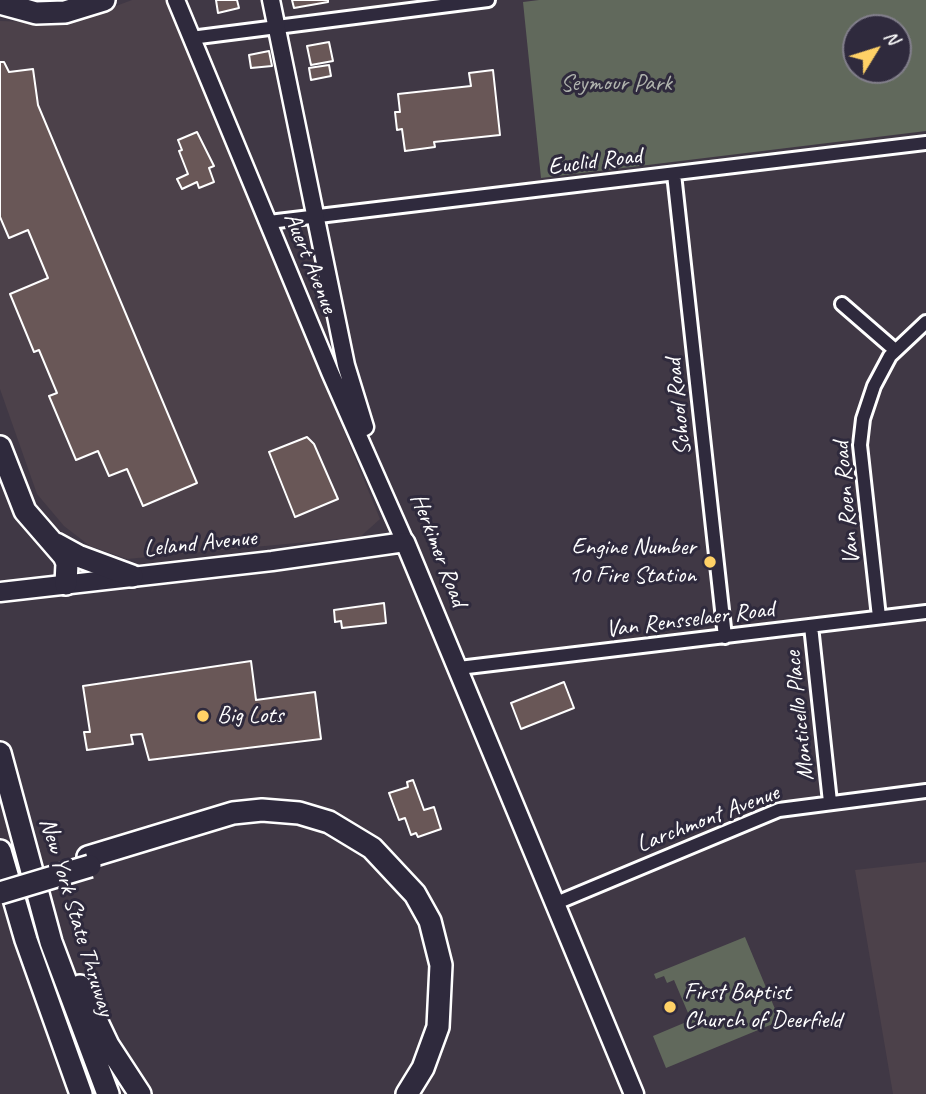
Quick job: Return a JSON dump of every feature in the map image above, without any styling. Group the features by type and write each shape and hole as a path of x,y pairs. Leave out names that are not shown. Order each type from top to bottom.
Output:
{"highway":[{"path":"0,3 36,13 65,12 104,0"},
{"path":"0,447 25,510 55,543 67,563 66,584"},
{"path":"55,543 78,556 132,576"},
{"name":"New York State Thruway","path":"0,753 51,942 108,1094"},
{"path":"0,893 233,813 262,810 299,813 329,822 352,833 372,848 415,894 430,921 441,965 438,1027 423,1068 407,1094"},
{"path":"0,884 237,821 272,818 303,822 334,833 356,845 387,872 405,895 426,940 432,968 432,996 422,1044 407,1076 393,1094"},
{"name":"New York State Thruway","path":"0,851 26,940 81,1094"},
{"path":"38,897 108,1045 140,1094"}],"main road":[{"name":"Auert Avenue","path":"176,0 330,372 405,542"},
{"name":"Herkimer Road","path":"271,0 355,400 405,542 634,1094"},
{"name":"Leland Avenue","path":"8,591 405,542"}],"street":[{"path":"191,38 488,0"},
{"name":"Euclid Road","path":"269,222 926,143"},
{"name":"School Road","path":"674,174 725,637"},
{"path":"842,304 895,350"},
{"name":"Van Roen Road","path":"879,617 860,445 863,419 874,386 895,350 926,322"},
{"name":"Van Rensselaer Road","path":"459,668 926,612"},
{"name":"Monticello Place","path":"811,625 830,802"},
{"name":"Larchmont Avenue","path":"554,904 779,810 926,791"}],"shaded area":[{"path":"132,0 167,0 380,519 360,537 127,559 90,546 64,526 37,494 0,389 0,21 71,23"},
{"path":"926,862 926,1094 893,1094 855,870"}],"green space":[{"name":"Seymour Park","path":"926,0 926,131 541,178 523,2"},
{"path":"745,937 780,1021 666,1068 653,1036 691,1020 674,980 667,983 664,976 656,979 654,974"}],"building":[{"path":"216,0 237,0 239,8 218,13"},
{"path":"292,0 328,0 328,2 294,8"},
{"path":"329,42 333,61 311,65 307,46"},
{"path":"269,51 272,66 251,68 249,55"},
{"path":"0,62 4,62 9,72 33,69 38,105 197,483 143,506 127,469 109,476 98,451 76,460 49,396 57,393 39,350 34,352 10,294 48,278 28,230 9,238 0,217"},
{"path":"329,65 331,76 311,80 309,68"},
{"path":"493,70 500,135 434,142 435,147 405,151 402,129 397,130 395,112 400,112 398,94 471,86 469,73"},
{"path":"197,132 214,166 209,168 214,182 199,188 197,182 182,189 177,179 188,174 179,151 182,150 178,140"},
{"path":"307,437 314,444 338,499 295,517 269,452"},
{"path":"384,603 386,623 342,628 341,621 335,622 334,610"},
{"name":"Big Lots","path":"251,661 256,700 315,692 321,739 149,760 142,734 131,735 133,744 87,750 84,732 90,732 83,686"},
{"path":"564,682 574,708 521,729 511,703"},
{"path":"413,780 424,810 434,807 441,829 418,837 416,833 411,835 405,818 399,820 389,793 408,787 407,782"}],"place":[{"name":"Engine Number 10 Fire Station","path":"710,562"},
{"name":"Big Lots","path":"203,716"},
{"name":"First Baptist Church of Deerfield","path":"670,1007"}]}
